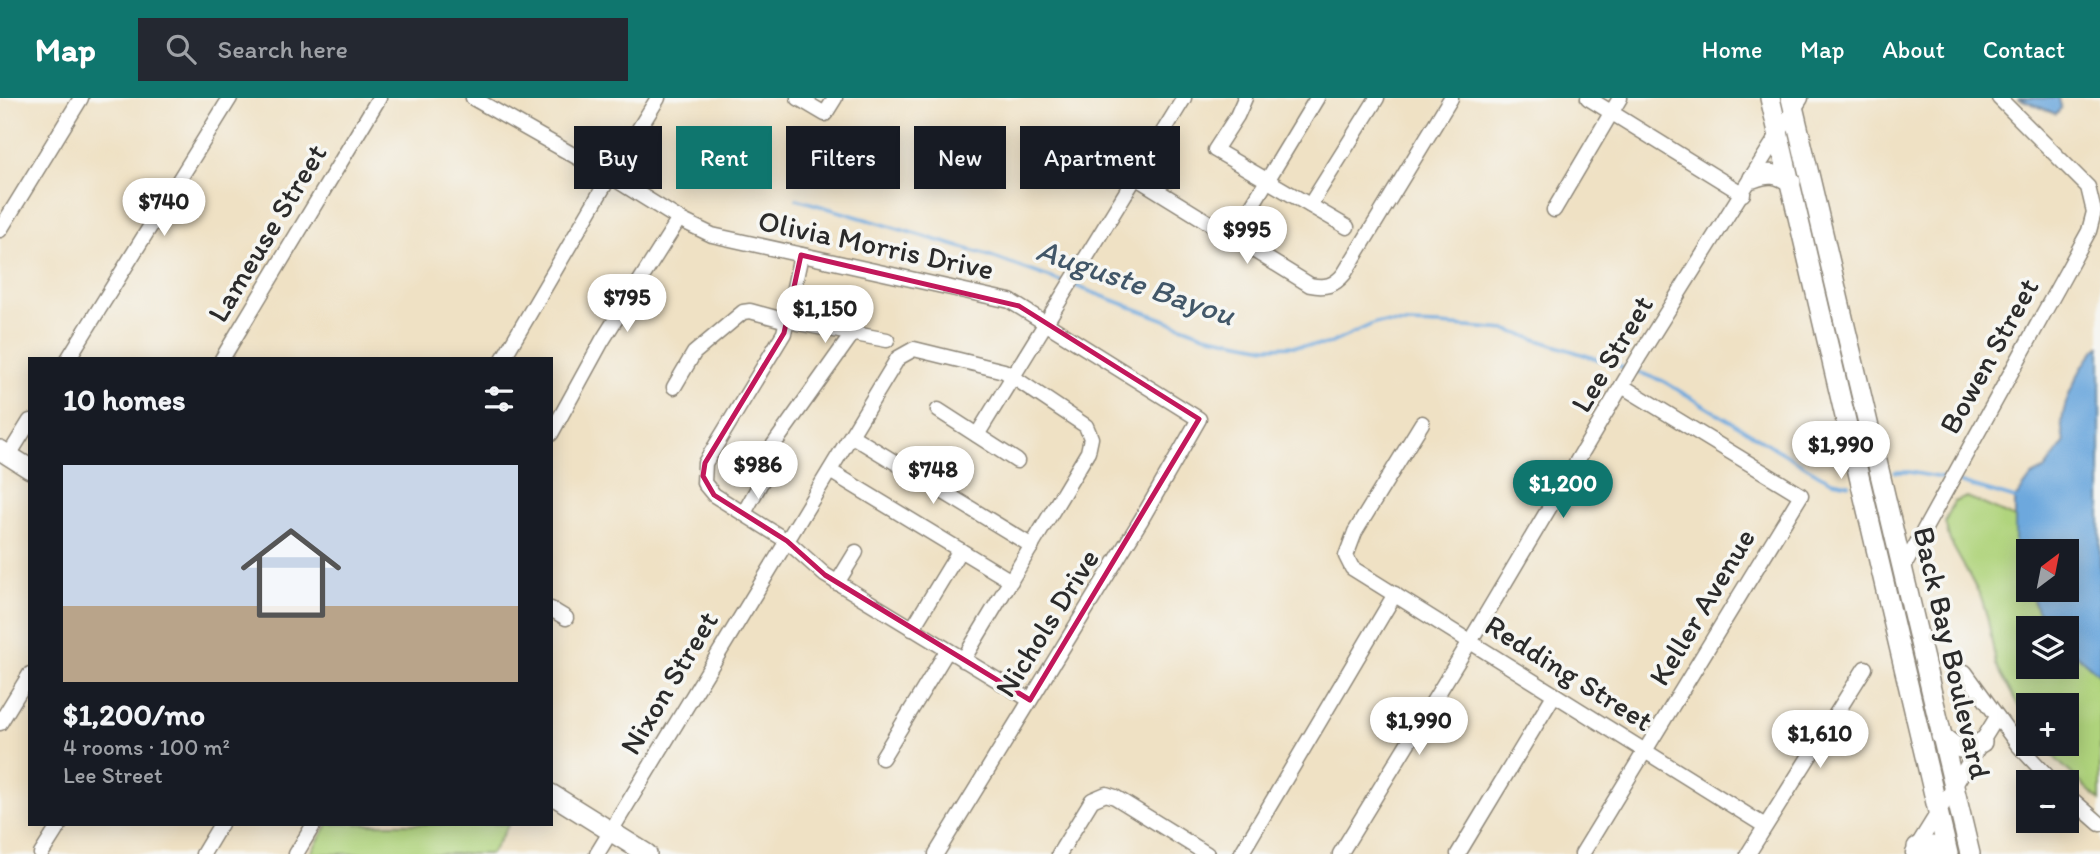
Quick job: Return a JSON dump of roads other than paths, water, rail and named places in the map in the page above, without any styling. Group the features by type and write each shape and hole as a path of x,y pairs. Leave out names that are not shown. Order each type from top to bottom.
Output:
{"main road":[{"name":"Back Bay Boulevard","path":"1770,98 1948,854"},
{"name":"Back Bay Boulevard","path":"1795,102 1970,854"},
{"path":"1748,186 1766,173 1779,174 1791,182"},
{"path":"4,453 28,468"},
{"path":"1941,736 1954,746 1968,750 1982,742"},
{"path":"553,795 647,854"},
{"path":"1914,851 1932,845 1948,854"}],"street":[{"path":"0,230 81,98"},
{"path":"69,357 230,98"},
{"name":"Lameuse Street","path":"223,357 379,98"},
{"name":"Olivia Morris Drive","path":"473,98 574,156"},
{"path":"641,126 658,98"},
{"path":"798,98 825,114 835,98"},
{"path":"1167,126 1184,98"},
{"path":"1245,98 1215,150 1347,226"},
{"path":"1233,237 1317,98"},
{"path":"1310,205 1377,98"},
{"path":"1155,189 1310,285 1321,287 1338,282 1451,98"},
{"path":"1588,98 1748,186"},
{"path":"1554,210 1620,98"},
{"name":"Bowen Street","path":"1902,570 2089,230 2094,212 2094,202 2088,187 1999,98"},
{"name":"Lee Street","path":"1340,854 1640,355 1779,135 1795,102"},
{"path":"504,357 602,189"},
{"name":"Olivia Morris Drive","path":"631,189 679,219 712,235 1010,301 1199,419"},
{"path":"977,435 1127,189"},
{"path":"553,431 602,341 679,219"},
{"path":"801,255 787,321 780,340 705,463 704,483 714,495 787,541 837,583 1030,700"},
{"path":"674,387 694,353 738,314 750,311 787,321 887,340"},
{"path":"744,513 769,468 772,447 853,333"},
{"name":"Nixon Street","path":"597,854 898,358 907,351 919,350 985,365 1013,377"},
{"path":"963,660 1088,452 1091,438 1086,426 1013,377"},
{"name":"Keller Avenue","path":"1582,854 1801,495 1624,383"},
{"path":"939,410 1017,461"},
{"name":"Nichols Drive","path":"936,854 1141,520 1199,419"},
{"name":"Redding Street","path":"1422,422 1355,532 1348,548 1348,563 1363,576 1469,643 1765,826"},
{"path":"4,453 28,423"},
{"path":"852,436 1032,546"},
{"path":"830,471 1010,581"},
{"path":"912,629 960,550"},
{"path":"837,583 856,552"},
{"path":"1241,854 1395,594"},
{"path":"553,610 566,618"},
{"path":"882,758 947,651"},
{"path":"1748,854 1865,668"},
{"path":"1965,672 2018,744 2042,770"},
{"path":"0,723 28,677"},
{"path":"1458,854 1554,695"},
{"path":"1914,851 1997,716"},
{"path":"1059,854 1092,800 1106,794 1208,854"},
{"path":"2079,806 2100,824"},
{"path":"41,854 59,826"},
{"path":"203,854 220,826"},
{"path":"296,854 313,826"}],"water":[{"path":"2018,98 2059,98 2061,108 2056,114"},
{"path":"2100,346 2100,675 2079,657 2079,616 2042,616 2034,602 2079,602 2079,539 2016,539 2016,548 2015,545 2015,499 2032,476 2044,470 2064,443 2062,421 2070,391 2081,369"}],"waterway":[{"name":"Auguste Bayou","path":"797,199 987,255 1065,283"},
{"name":"Auguste Bayou","path":"1073,285 1205,335 1266,347 1327,345 1375,323 1440,325 1507,330 1628,369"},
{"name":"Auguste Bayou","path":"1635,371 1663,381 1820,475 1832,481 1849,484"},
{"name":"Auguste Bayou","path":"1895,472 1948,479"},
{"name":"Auguste Bayou","path":"1955,481 2015,499"}]}
